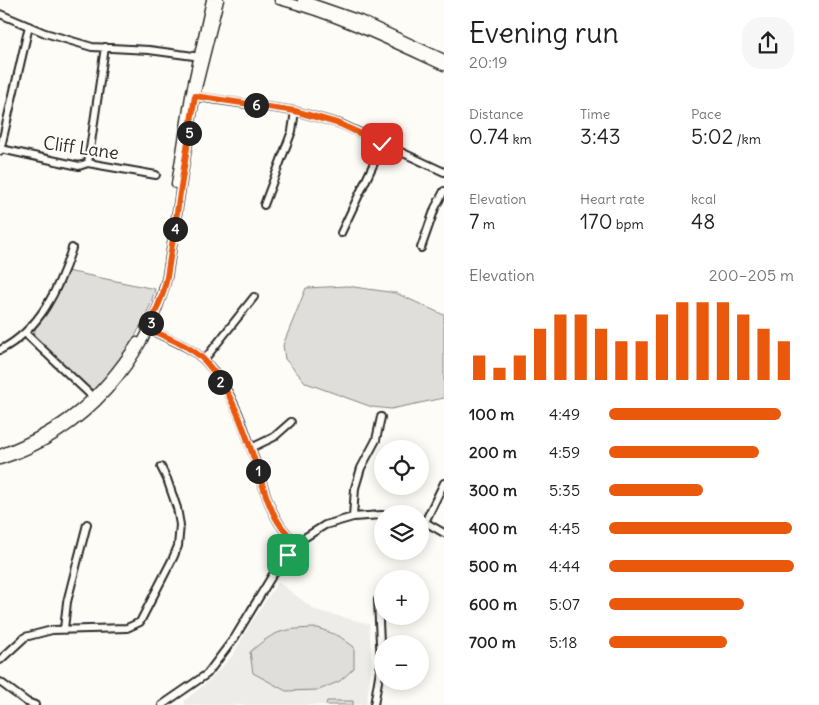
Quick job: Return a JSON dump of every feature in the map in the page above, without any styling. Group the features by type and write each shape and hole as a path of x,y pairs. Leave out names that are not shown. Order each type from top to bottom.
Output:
{"street":[{"path":"0,460 17,454 64,429 90,410 95,400 147,328 163,268 192,96 211,0"},
{"path":"201,57 219,0"},
{"path":"279,0 310,8 354,25 444,66"},
{"path":"302,0 360,20 444,59"},
{"path":"0,14 45,33 92,46 149,50 201,57"},
{"path":"1,150 29,26"},
{"path":"88,163 105,47"},
{"path":"192,96 295,111 340,124 444,172"},
{"path":"264,205 292,131 295,111"},
{"path":"341,233 382,144"},
{"name":"Cliff Lane","path":"1,150 79,166 88,163 156,175"},
{"path":"421,248 435,208 444,191"},
{"path":"0,350 25,333 50,303 72,248"},
{"path":"204,360 254,298"},
{"path":"147,328 182,344 204,360 223,385 235,406 269,503 281,527 296,543"},
{"path":"25,333 95,400"},
{"path":"0,454 28,442 60,424 95,400"},
{"path":"353,517 355,488 360,468 376,440 381,417"},
{"path":"251,448 274,438 291,422"},
{"path":"0,660 25,636 64,629 126,628 140,622 178,546 180,524 177,508 161,467"},
{"path":"429,510 444,483"},
{"path":"162,705 174,702 206,674 235,637 272,576 296,543 325,525 353,517 374,515"},
{"path":"64,629 67,602 87,524"},
{"path":"429,526 444,533"},
{"path":"374,705 381,664 379,625"},
{"path":"0,682 28,702 36,705"}],"shaded area":[{"path":"67,271 155,289 150,306 129,349 96,390 87,388 34,336 40,319 57,296"},
{"path":"347,286 396,293 444,315 444,398 391,409 372,407 306,383 285,359 283,345 306,288"},
{"path":"278,582 315,610 369,624 372,666 366,705 186,705 184,701 211,679 233,655"},
{"path":"318,628 339,636 354,647 354,668 340,681 319,690 286,691 253,673 250,652 267,639 288,630"},
{"path":"327,701 353,701 353,705 326,705"}],"route":[{"path":"288,555 296,543 281,527 269,503 245,431 235,406 223,385 204,360 182,344 149,329 167,277 195,96 295,111 340,124 382,144"}]}
